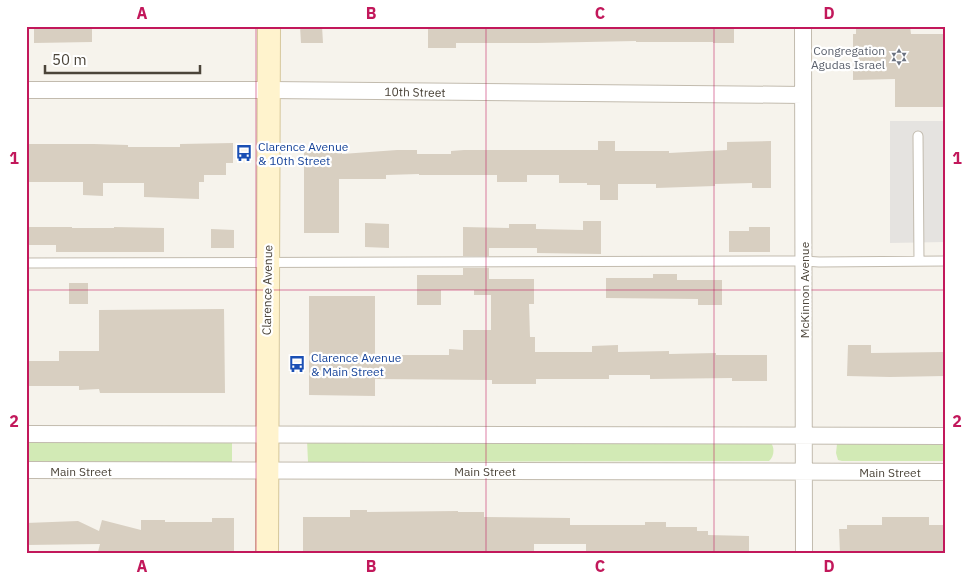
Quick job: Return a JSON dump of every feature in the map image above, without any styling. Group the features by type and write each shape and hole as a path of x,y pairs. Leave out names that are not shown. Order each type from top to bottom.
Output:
{"main road":[{"name":"Clarence Avenue","path":"267,554 269,26"}],"street":[{"name":"McKinnon Avenue","path":"803,26 804,554"},
{"name":"10th Street","path":"26,90 269,90 803,95"},
{"path":"26,434 945,436"},
{"name":"Main Street","path":"26,470 945,472"}],"lane":[{"path":"918,136 919,261"},
{"path":"26,263 945,261"}],"green space":[{"path":"307,440 771,443 773,455 769,461 308,462"},
{"path":"945,441 945,461 842,461 838,460 836,453 837,444"},
{"path":"26,443 232,443 232,468 26,462"}],"shaded area":[{"path":"890,121 945,121 945,242 890,243"}],"building":[{"path":"34,26 92,26 92,42 34,43"},
{"path":"300,26 322,26 323,43 301,43"},
{"path":"428,26 734,26 734,43 636,41 456,43 456,48 428,48"},
{"name":"Congregation Agudas Israel","path":"910,26 911,34 945,34 945,107 895,107 895,79 853,80 853,34 856,34 856,27"},
{"path":"598,141 615,141 615,151 669,151 669,153 727,150 727,142 771,141 771,188 752,188 752,183 656,188 656,184 618,184 618,200 600,200 600,185 559,183 559,175 527,175 527,182 497,182 497,175 419,174 386,175 386,179 339,179 339,233 304,233 304,149 342,149 342,154 397,150 417,150 417,154 451,154 451,151 464,150 598,150"},
{"path":"233,143 233,163 226,163 226,175 204,175 204,182 199,182 199,199 144,197 144,183 103,183 103,196 83,195 83,182 26,182 26,144 180,147 180,144"},
{"path":"583,221 601,221 601,254 537,253 537,248 489,248 489,256 463,256 463,227 509,228 509,224 536,224 536,229 583,230"},
{"path":"365,223 389,224 389,248 365,247"},
{"path":"26,227 164,228 164,252 56,252 56,245 26,245"},
{"path":"749,227 770,227 770,252 729,252 729,231 749,231"},
{"path":"211,229 234,230 234,248 211,248"},
{"path":"463,268 489,268 489,279 534,279 534,304 529,304 530,337 535,337 535,352 592,352 592,346 618,345 618,352 669,351 669,354 767,355 767,381 732,381 732,378 650,379 650,375 609,375 609,379 536,379 536,384 492,384 492,380 375,379 375,396 309,395 309,296 375,296 375,355 449,355 449,349 463,350 463,330 491,330 491,295 474,295 474,290 441,290 441,305 417,305 417,275 463,275"},
{"path":"653,274 677,274 677,280 722,280 722,305 698,305 698,299 606,298 606,278 653,278"},
{"path":"69,283 88,283 88,304 69,304"},
{"path":"224,309 225,393 100,393 99,389 79,390 79,386 26,386 26,361 59,361 59,351 99,351 99,310"},
{"path":"848,345 871,345 871,353 945,352 945,376 847,376"},
{"path":"350,510 367,510 367,512 484,512 484,517 570,518 570,525 645,525 645,522 666,522 666,527 697,527 697,531 708,531 708,535 749,536 749,554 586,554 586,544 534,544 534,554 303,554 303,517 350,517"},
{"path":"882,517 929,517 929,525 945,525 945,554 840,554 839,529 847,529 847,525 882,525"},
{"path":"212,518 234,518 234,554 107,554 98,552 100,544 26,545 26,523 78,521 99,531 102,520 141,530 141,520 212,522"}],"place":[{"name":"Congregation Agudas Israel","path":"899,57"},
{"name":"Clarence Avenue & 10th Street","path":"244,153"},
{"name":"Clarence Avenue & Main Street","path":"297,364"}]}
